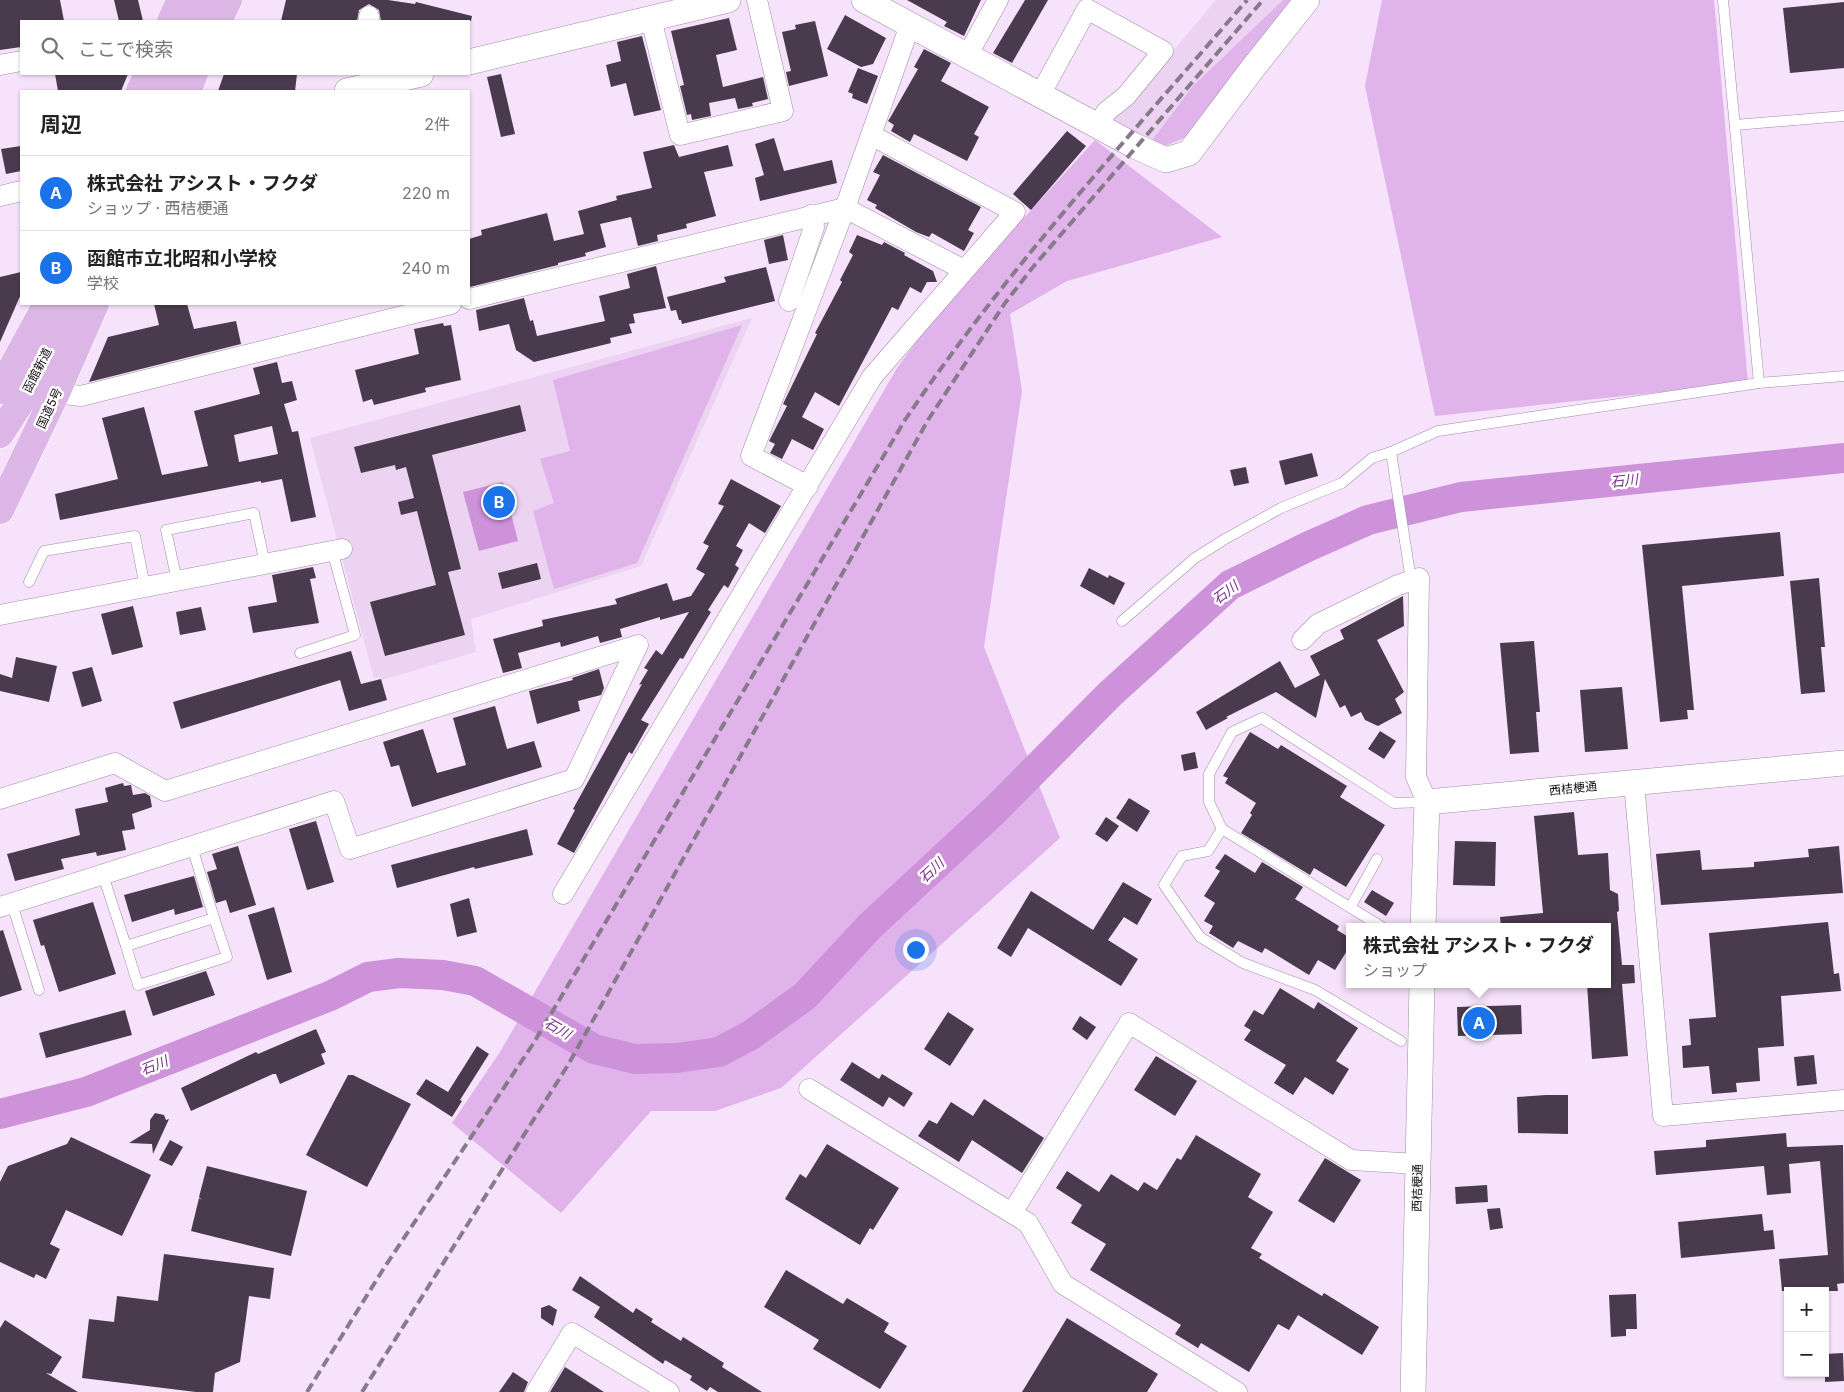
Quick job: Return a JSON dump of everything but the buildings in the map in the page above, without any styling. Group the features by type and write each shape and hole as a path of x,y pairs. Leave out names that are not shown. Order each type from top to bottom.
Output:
{"highway":[{"path":"171,20 181,0"},
{"path":"197,20 206,0"},
{"path":"218,20 228,0"},
{"path":"143,90 173,81"},
{"path":"0,390 46,305"},
{"name":"函館新道","path":"0,434 32,383 69,305"},
{"name":"国道5号","path":"0,510 56,393 95,305"}],"street":[{"path":"470,62 728,0"},
{"path":"651,19 680,135 783,111 756,0"},
{"path":"864,0 1098,126 1166,160 1189,153 1307,0"},
{"path":"967,56 998,0"},
{"path":"1040,95 1087,9 1164,51 1126,96 1106,112 1098,126"},
{"path":"808,486 751,456 845,208 910,25"},
{"path":"0,66 20,61"},
{"path":"361,84 415,75"},
{"path":"563,894 872,376 1015,212 871,135"},
{"path":"0,196 20,191"},
{"path":"470,300 811,214 845,208 964,270"},
{"path":"789,301 814,227 811,214"},
{"path":"56,393 81,396 447,305"},
{"path":"0,616 337,550"},
{"path":"1302,640 1318,624 1419,578 1416,777 1427,802 1423,923"},
{"path":"0,799 115,763 165,791 638,645 574,779 350,849 334,801 6,906"},
{"name":"西桔梗通","path":"1427,802 1844,763"},
{"path":"1634,782 1663,1116 1844,1100"},
{"name":"西桔梗通","path":"1413,1392 1422,988"},
{"path":"1012,1213 1129,1023 1351,1160 1418,1164"},
{"path":"809,1090 1028,1224 1063,1284 1237,1392"},
{"path":"536,1392 572,1333 669,1392"}],"lane":[{"path":"1723,0 1759,383"},
{"path":"1735,126 1844,116"},
{"path":"1122,621 1195,558 1225,539 1281,508 1342,483 1372,458 1391,452 1438,431 1759,383 1844,376"},
{"path":"1391,452 1411,580"},
{"path":"176,581 166,530 254,513 264,564"},
{"path":"29,582 44,551 134,536 145,587"},
{"path":"300,653 354,635 337,550"},
{"path":"1376,923 1222,829 1209,802 1209,774 1232,732 1262,718 1394,803 1427,802"},
{"path":"1222,829 1208,852 1182,856 1164,885 1200,937 1243,963 1315,990 1401,1041"},
{"path":"103,875 138,985 227,957 192,847"},
{"path":"1351,906 1376,859"},
{"path":"6,906 39,990"},
{"path":"126,946 214,918"}],"shaded area":[{"path":"1216,0 1285,0 1150,143 1112,122 1113,115 1130,102"},
{"path":"1283,0 1293,0 1186,137 1161,148 1150,143 1193,86"},
{"path":"1382,0 1714,0 1748,383 1435,416 1365,86"},
{"path":"1095,140 1222,237 1067,281 1010,314 1022,391 984,647 1060,838 781,1088 715,1111 651,1111 561,1213 452,1123 500,1052 897,368 941,309"},
{"path":"752,318 641,566 471,619 476,652 382,680 381,677 374,678 310,438"},
{"path":"742,325 637,563 554,589 533,511 554,503 540,459 570,451 553,380"},
{"path":"503,482 518,541 479,551 463,492"}],"waterway":[{"name":"石川","path":"0,1114 86,1092 330,996 368,977 399,973 443,975 475,981 594,1049 635,1059 677,1058 719,1052 751,1035 805,996 870,926 994,811 1110,694 1230,585 1307,547 1368,520 1461,497 1844,458"}],"railway":[{"path":"307,1392 384,1268 533,1044 905,420 984,310 1026,257 1247,0"},
{"path":"362,1392 568,1065 928,420 1005,303 1033,267 1263,0"}],"place":[{"name":"函館市立北昭和小学校","path":"499,502"},
{"name":"株式会社 アシスト・フクダ","path":"1479,1023"}]}
